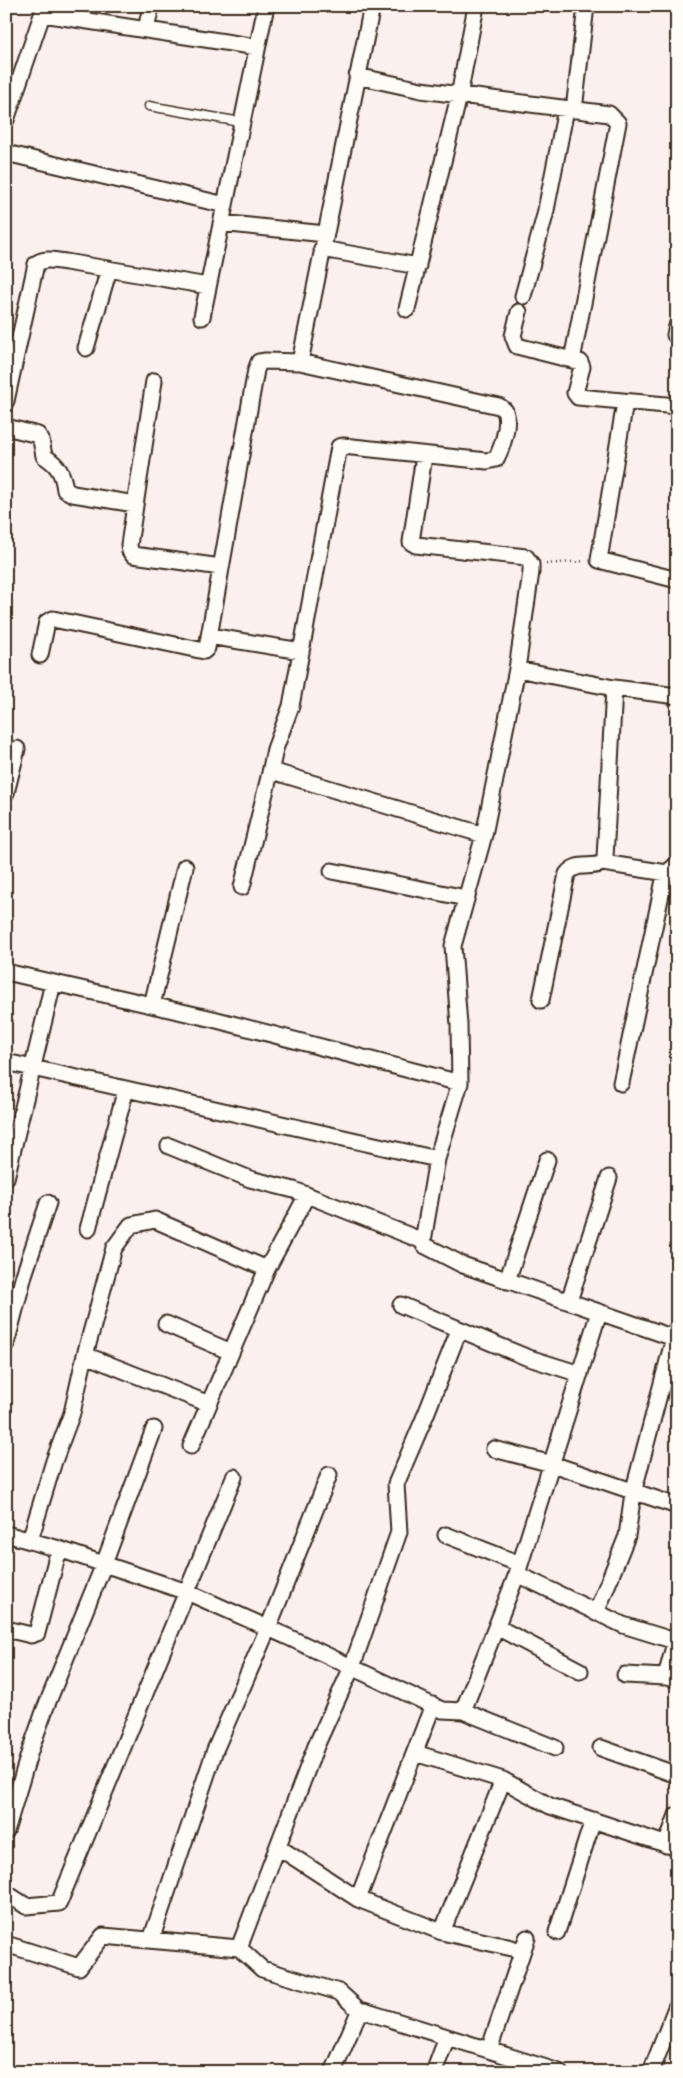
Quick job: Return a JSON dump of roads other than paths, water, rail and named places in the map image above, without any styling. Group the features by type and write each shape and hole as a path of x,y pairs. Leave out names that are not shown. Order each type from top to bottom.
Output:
{"street":[{"path":"146,30 151,6"},
{"path":"202,317 266,6"},
{"path":"300,362 372,6"},
{"path":"407,309 459,96 476,6"},
{"path":"523,296 570,110 586,6"},
{"path":"6,120 44,10 146,30 257,47"},
{"path":"357,76 459,96 609,114 618,123 572,360"},
{"path":"6,153 225,205"},
{"path":"221,222 324,242 418,266"},
{"path":"6,401 36,264 43,260 208,286"},
{"path":"86,348 109,269"},
{"path":"519,312 513,336 517,346 580,362 582,367 575,392 578,397 677,406"},
{"path":"40,655 47,622 53,619 204,651 207,648 256,370 259,362 300,362 500,406 505,411 506,424 499,453 493,460 487,462 344,446 337,450 291,706 275,750 242,887"},
{"path":"154,381 129,545 130,551 133,555 221,567"},
{"path":"626,402 599,560 677,580"},
{"path":"6,428 38,435 41,440 44,456 56,464 63,475 65,490 72,494 135,504"},
{"path":"424,456 411,542 416,545 526,557 531,564 517,669 484,835 453,946 459,1025 460,1083 437,1159 422,1241 424,1246 432,1251 507,1281 599,1312 676,1335 633,1493 627,1536 596,1613"},
{"path":"209,636 301,651"},
{"path":"517,669 614,688 677,696"},
{"path":"603,863 606,858 614,688"},
{"path":"6,793 17,749"},
{"path":"270,773 275,772 484,835"},
{"path":"541,1000 567,874 571,869 578,866 603,863 672,869"},
{"path":"152,1005 185,867"},
{"path":"620,1083 664,880 672,869"},
{"path":"332,871 466,898"},
{"path":"6,972 152,1005 460,1083"},
{"path":"6,1178 53,983"},
{"path":"6,1062 437,1159"},
{"path":"88,1229 126,1089"},
{"path":"169,1146 250,1179 306,1195 422,1241"},
{"path":"507,1281 547,1160"},
{"path":"569,1301 609,1178"},
{"path":"191,1446 267,1269 306,1195"},
{"path":"6,1344 10,1315 48,1203"},
{"path":"30,1540 54,1460 72,1413 85,1355 114,1248 131,1225 155,1220 267,1269"},
{"path":"401,1305 526,1357 580,1374"},
{"path":"463,1711 519,1569 599,1312"},
{"path":"166,1324 231,1352"},
{"path":"239,1948 316,1746 352,1667 399,1532 396,1484 459,1330"},
{"path":"85,1355 209,1404"},
{"path":"6,1831 42,1717 104,1564 154,1429"},
{"path":"494,1449 552,1464 633,1493 677,1506"},
{"path":"151,1940 215,1750 268,1628 328,1474"},
{"path":"6,1893 26,1906 59,1903 234,1477"},
{"path":"6,1534 59,1549 187,1592 442,1710 463,1711 555,1748"},
{"path":"446,1535 519,1569 596,1613 623,1625 676,1638 671,1678 624,1676"},
{"path":"6,1629 31,1634 37,1633 59,1549"},
{"path":"497,1627 580,1671"},
{"path":"358,1899 433,1705"},
{"path":"601,1748 677,1776"},
{"path":"415,1753 503,1780 550,1806 672,1847 677,1815"},
{"path":"442,1932 503,1780"},
{"path":"557,1932 593,1820"},
{"path":"278,1847 358,1899 442,1932 512,1948"},
{"path":"6,1944 79,1967 103,1936 239,1948 262,1969 339,1992 360,2011 490,2050 520,2066 559,2072"},
{"path":"490,2050 527,1938"},
{"path":"651,2072 677,2005"},
{"path":"333,2072 360,2011"},
{"path":"434,2072 448,2037"}],"lane":[{"path":"148,106 242,122"}]}
